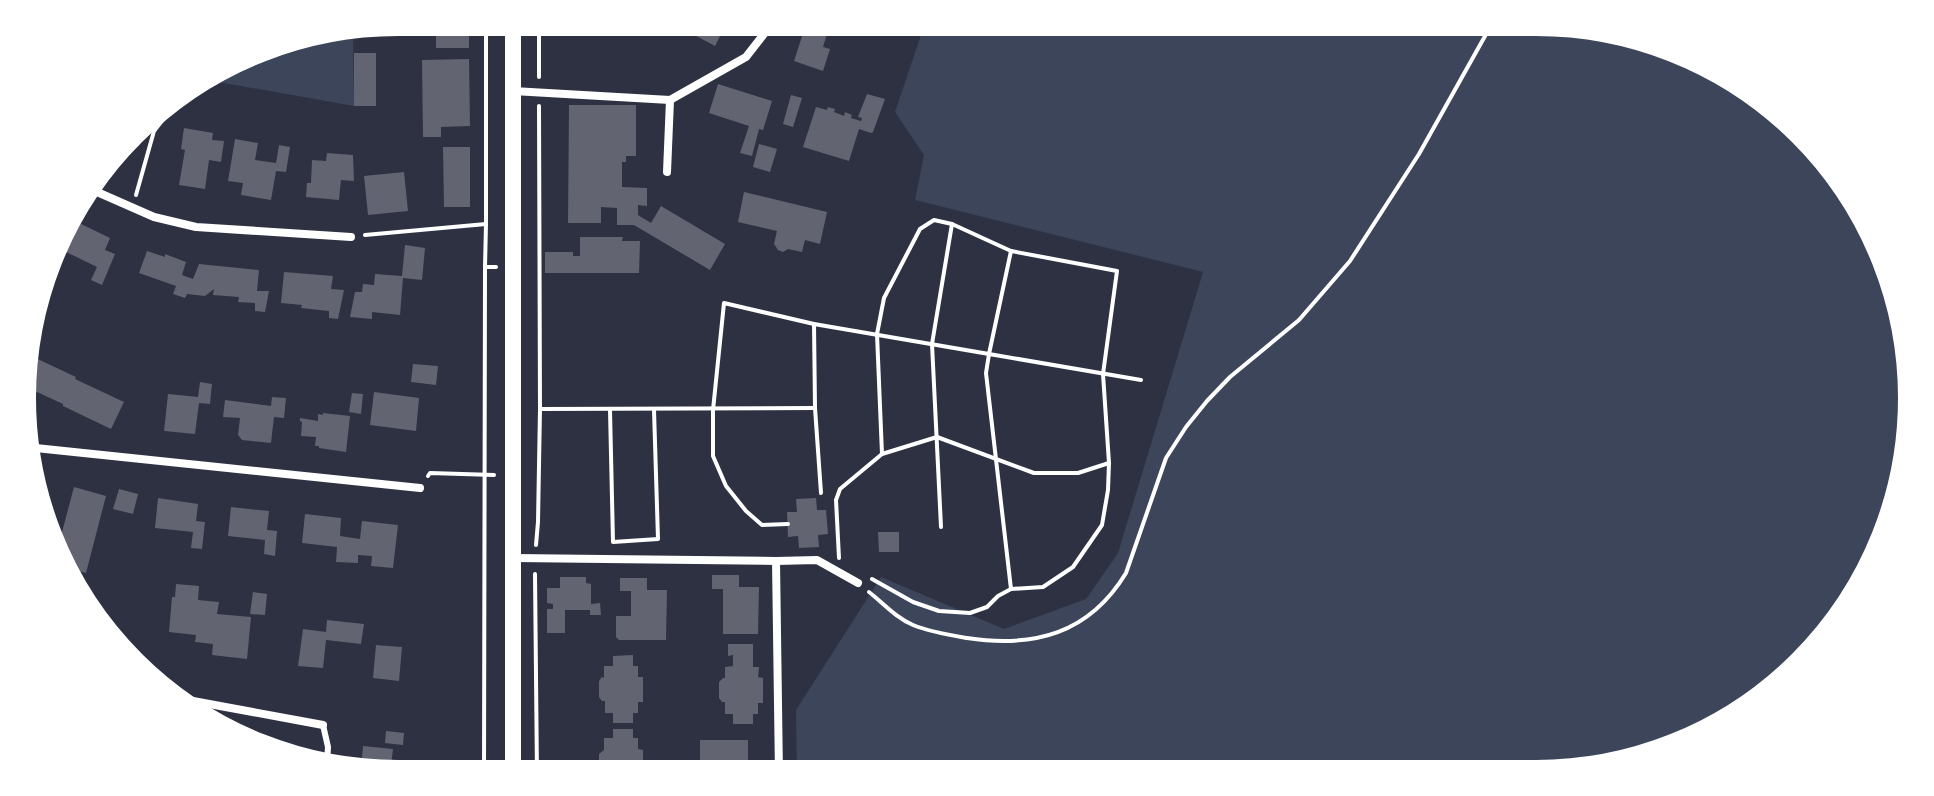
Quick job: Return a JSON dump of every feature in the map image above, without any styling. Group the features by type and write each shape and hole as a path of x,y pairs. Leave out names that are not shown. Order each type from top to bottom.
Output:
{"main road":[{"path":"513,34 513,762"}],"street":[{"path":"513,91 670,100 746,57 764,34"},
{"path":"667,172 670,100"},
{"path":"97,192 154,217 196,227 351,237"},
{"path":"37,448 420,488"},
{"path":"514,558 817,560 858,583"},
{"path":"776,561 779,762"},
{"path":"197,702 323,725"}],"lane":[{"path":"323,725 328,755"}],"path":[{"path":"484,762 486,34"},
{"path":"537,762 535,558 541,220 539,34"},
{"path":"858,583 914,626 983,640 1041,639 1071,627 1093,613 1126,573 1166,458 1186,427 1230,377 1299,320 1350,261 1419,154 1486,34"},
{"path":"133,209 154,131 162,120"},
{"path":"882,454 877,334 884,298 920,229 934,220 952,224 1011,251 1117,271 1103,374 1109,463 1102,525 1073,567 1043,587 1011,589 987,607 970,613 939,611 913,602 861,575 840,573 836,500 840,489 882,454 937,437 1034,473 1078,473 1109,463"},
{"path":"351,237 486,224"},
{"path":"941,527 932,344 952,224"},
{"path":"1011,251 986,373 1011,589"},
{"path":"485,267 514,266"},
{"path":"788,524 762,525 746,511 726,486 713,456 713,410 724,303 814,324 1141,380"},
{"path":"814,324 815,408 821,493"},
{"path":"514,408 815,408"},
{"path":"610,410 613,542 658,539 654,410"},
{"path":"430,473 484,474"}],"shaded area":[{"path":"921,34 1536,34 1607,41 1675,62 1718,83 1758,109 1810,158 1839,196 1872,259 1893,327 1900,398 1893,469 1872,537 1851,580 1825,620 1758,687 1718,713 1675,734 1607,755 1536,762 797,762 796,710 881,577 1004,629 1086,599 1118,553 1203,272 915,200 924,155 895,112"},
{"path":"353,37 354,106 218,82 281,53"}],"building":[{"path":"436,34 469,34 469,48 436,48"},
{"path":"692,34 721,34 715,46"},
{"path":"803,34 827,34 823,47 830,49 823,71 794,61"},
{"path":"354,53 376,53 376,106 354,106"},
{"path":"469,59 470,126 441,127 441,137 423,137 422,60"},
{"path":"718,84 772,101 763,130 759,129 752,156 740,153 749,126 709,113"},
{"path":"867,94 885,99 873,132 859,129 849,161 803,147 816,107 835,109 834,112 844,116 845,112 861,121 862,118 858,117"},
{"path":"791,95 802,98 793,127 783,124"},
{"path":"569,105 636,105 636,156 626,156 626,162 622,162 622,187 647,188 647,206 638,205 638,215 651,223 661,206 725,244 710,270 634,225 617,225 617,208 601,207 601,223 568,223"},
{"path":"184,128 213,133 212,140 224,141 221,162 209,160 205,189 179,185 185,150 181,149"},
{"path":"235,139 258,143 255,160 276,163 279,145 290,147 286,172 276,171 271,200 241,195 243,183 228,181"},
{"path":"759,144 777,149 770,172 753,167"},
{"path":"443,147 470,147 470,207 444,207"},
{"path":"327,153 353,155 354,181 341,180 339,200 306,197 307,183 311,183 312,160 326,161"},
{"path":"404,172 408,211 368,215 364,176"},
{"path":"744,192 827,212 820,244 805,240 802,252 778,250 774,244 777,231 738,222"},
{"path":"79,223 110,238 105,250 115,254 102,285 91,280 97,267 65,252"},
{"path":"580,237 623,237 622,241 640,241 639,273 545,273 545,252 573,252 573,256 580,256"},
{"path":"405,245 425,248 422,280 403,278 400,315 372,312 372,319 350,317 355,292 362,292 363,284 374,285 375,274 402,276"},
{"path":"147,251 186,262 182,275 193,279 199,264 259,270 257,291 269,291 265,312 255,311 255,303 238,302 239,297 213,295 214,289 205,296 187,294 185,298 173,294 176,286 139,273"},
{"path":"284,272 333,276 331,289 344,290 338,319 329,318 329,311 281,303"},
{"path":"36,358 124,402 111,429 34,391"},
{"path":"413,364 438,366 436,385 411,382"},
{"path":"200,382 212,384 210,404 199,403 195,434 164,431 168,394 198,397"},
{"path":"374,392 419,398 416,431 370,425"},
{"path":"352,393 363,394 361,414 349,412"},
{"path":"272,397 286,398 284,418 274,417 271,443 242,440 238,435 240,418 223,417 225,400 271,406"},
{"path":"318,414 350,416 346,452 319,448 315,446 316,437 301,436 300,418 318,421"},
{"path":"74,487 106,496 86,573 78,571 61,535"},
{"path":"119,489 138,494 133,514 113,509"},
{"path":"158,498 198,504 196,521 205,522 202,549 191,548 193,532 155,528"},
{"path":"816,498 817,510 826,510 828,534 818,535 819,547 799,548 798,536 788,537 787,512 797,512 796,499"},
{"path":"231,507 269,511 267,530 277,531 275,556 264,554 265,540 228,536"},
{"path":"305,514 341,518 340,536 360,539 362,521 398,525 393,568 371,566 372,556 358,555 358,563 336,562 337,547 302,543"},
{"path":"878,532 899,532 899,552 879,552"},
{"path":"712,575 739,575 739,587 759,587 758,634 723,634 723,589 712,589"},
{"path":"560,577 586,577 586,583 591,584 591,604 600,603 601,615 590,615 590,610 565,610 565,633 547,633 547,609 553,609 553,604 547,603 547,588 560,588"},
{"path":"620,578 647,578 647,590 667,590 666,640 619,640 616,637 616,616 631,616 631,591 620,591"},
{"path":"176,584 199,586 198,600 219,602 217,614 251,617 247,659 212,655 213,644 195,642 196,635 169,632"},
{"path":"253,592 267,594 265,615 250,614"},
{"path":"327,620 364,624 361,644 326,640 323,668 298,666 303,629 326,632"},
{"path":"728,644 753,644 753,667 759,667 758,677 763,678 763,703 758,703 758,714 753,714 753,724 733,724 733,714 725,714 725,702 719,698 719,682 725,678 725,667 733,666 733,655 728,656"},
{"path":"376,645 402,647 399,681 373,678"},
{"path":"633,655 633,666 638,666 638,677 643,677 643,702 638,702 638,713 633,713 633,723 613,723 613,713 605,713 605,701 599,697 599,681 604,678 604,666 613,666 613,656"},
{"path":"613,729 633,729 633,738 638,738 638,749 643,750 643,762 599,762 599,754 604,750 604,738 613,738"},
{"path":"386,731 404,733 403,745 385,743"},
{"path":"700,740 748,740 748,762 700,761"},
{"path":"363,746 393,749 392,762 362,760"}]}
